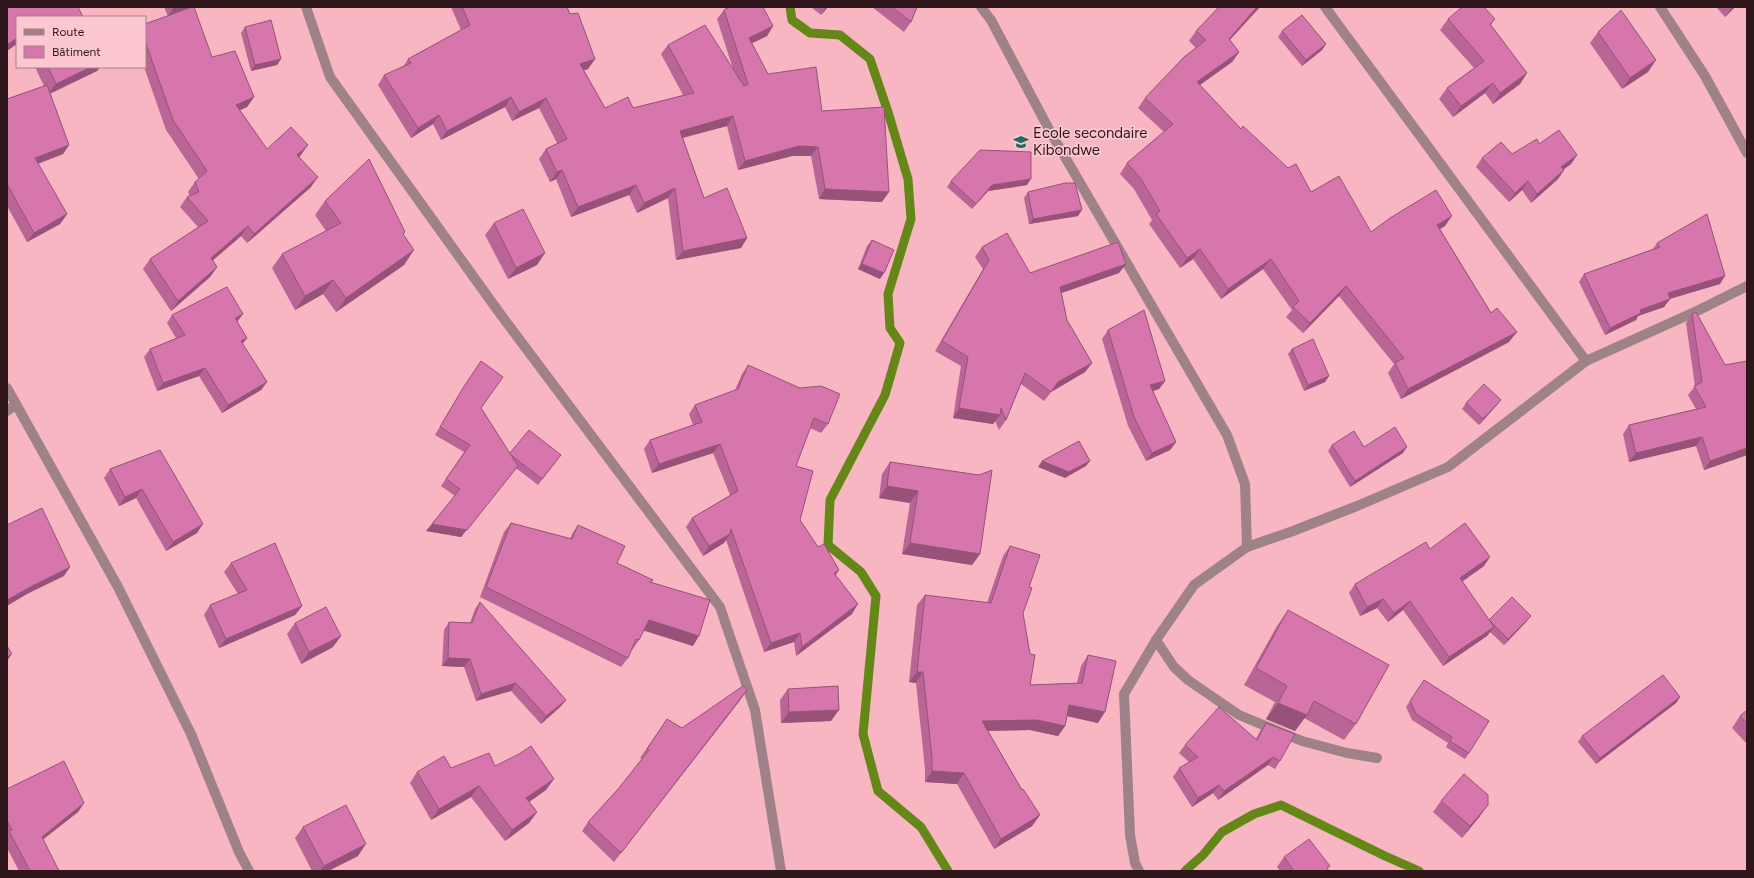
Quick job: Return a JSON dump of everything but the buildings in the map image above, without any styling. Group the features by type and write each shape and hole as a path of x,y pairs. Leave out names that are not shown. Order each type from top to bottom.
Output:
{"street":[{"path":"306,7 330,77 501,315 720,607 755,710 781,871"},
{"path":"981,7 990,20 1051,133 1227,434 1245,484 1246,547"},
{"path":"1325,7 1586,360"},
{"path":"1660,7 1705,76 1747,153"},
{"path":"1139,871 1135,863 1130,834 1124,694 1156,640 1194,585 1246,547 1328,517 1448,467 1586,360 1699,310 1747,286"},
{"path":"7,388 11,408 128,608 191,734 249,871"},
{"path":"1156,640 1174,667 1188,680 1239,715 1302,741 1347,753 1377,758"}],"waterway":[{"path":"790,7 792,20 810,33 840,35 870,59 908,179 911,219 888,294 890,328 900,343 885,395 830,500 828,545 861,572 876,596 863,734 878,791 921,827 948,871"},
{"path":"1185,871 1203,855 1222,832 1254,814 1281,805 1419,871"}],"place":[{"name":"Ecole secondaire Kibondwe","path":"1021,142"}]}
